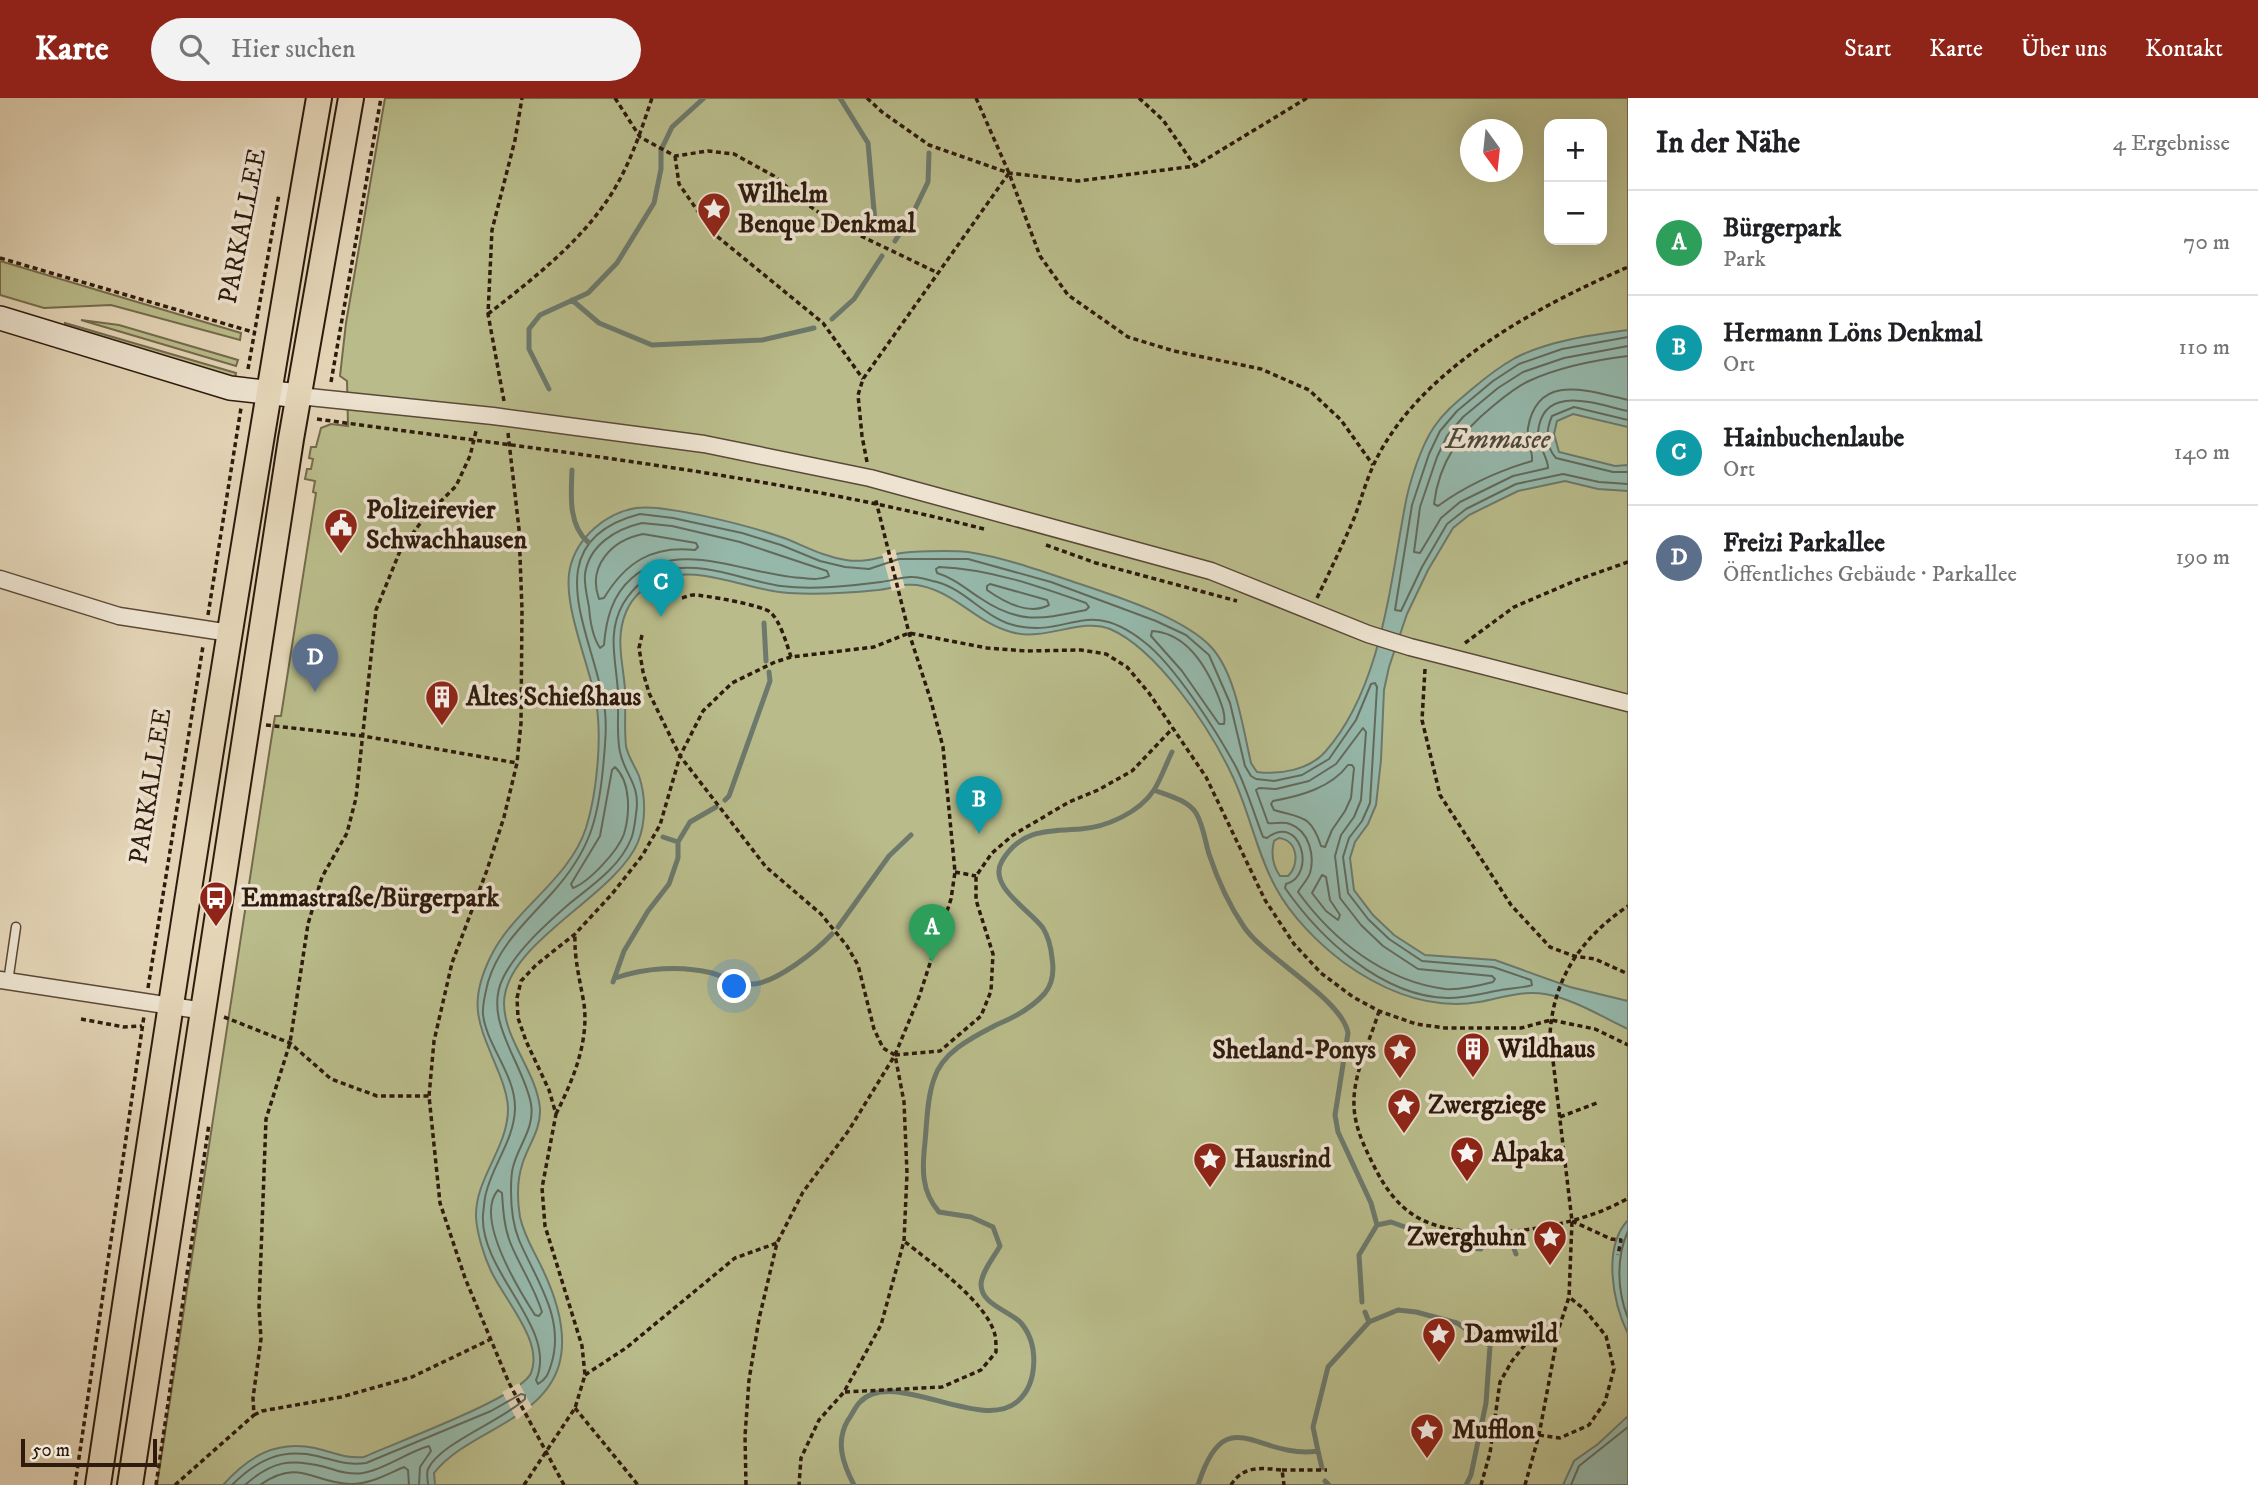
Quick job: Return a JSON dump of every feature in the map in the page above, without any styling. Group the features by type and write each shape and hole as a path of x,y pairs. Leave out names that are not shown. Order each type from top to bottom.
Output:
{"main road":[{"name":"PARKALLEE","path":"98,1485 170,1005 218,631 269,392 319,98"},
{"path":"130,1485 214,1014 247,722 311,397 351,98"},
{"path":"0,318 230,388 311,397"}],"street":[{"path":"311,397 506,418 704,444 870,478 1211,571 1311,612 1410,648 1628,704"},
{"path":"0,579 119,616 218,631"},
{"path":"4,981 214,1014"}],"lane":[{"path":"4,981 16,927"}],"path":[{"path":"311,397 331,381 381,98"},
{"path":"522,98 515,140 492,230 488,314 510,443 519,529 522,610 521,723 517,763 504,817 452,963 434,1041 429,1096 440,1203 465,1278 509,1383 564,1485"},
{"path":"615,98 640,137 654,145 675,156 708,151 734,154 774,176 807,205 836,224 938,273"},
{"path":"488,314 533,279 585,230 612,193 640,137 652,98"},
{"path":"867,98 929,145 1009,173 1078,181 1195,166 1307,98"},
{"path":"976,98 1009,173 1040,256 1068,295 1128,337 1174,351 1261,369 1309,390 1341,420 1373,465"},
{"path":"1139,98 1163,120 1195,166"},
{"path":"675,156 679,184 713,233 823,323 863,379 1009,173"},
{"name":"PARKALLEE","path":"75,1485 146,1002 218,631 244,390 280,189"},
{"path":"0,258 253,332"},
{"path":"1311,612 1355,516 1373,465 1395,430 1424,394 1484,344 1532,313 1628,267"},
{"path":"254,1415 253,1398 261,1339 266,1119 290,1043 308,923 323,877 347,833 356,798 376,610 400,551 424,518 456,486 470,456 477,415"},
{"path":"317,419 686,468 917,512 996,532"},
{"path":"1035,542 1096,563 1238,601"},
{"path":"746,1485 749,1380 758,1319 777,1243 803,1192 849,1130 895,1055 919,997 951,899 955,872 943,747 886,545"},
{"path":"1469,640 1514,607 1628,562"},
{"path":"682,598 691,595 707,597 748,604 770,612 783,633 791,657"},
{"path":"556,1114 549,1090 518,1018 517,998 521,981 536,965 575,934 642,856 660,825 680,756 703,711 732,683 775,662 791,657 874,647 909,633 987,648 1026,651 1081,650 1106,654 1127,667 1174,728 1206,777 1265,900 1294,944 1321,973 1353,997 1379,1011 1416,1024 1445,1028 1521,1028 1551,1020 1595,1029 1628,1045"},
{"path":"642,635 639,648 649,693 680,756 766,867 821,914 847,946 858,965 883,1048 895,1055 940,1051 981,1016 991,991 993,954 976,900 976,876 992,853 1013,835 1132,771 1174,728"},
{"path":"1428,653 1423,681 1422,720 1440,795 1511,905 1550,947 1574,956 1595,959 1628,974"},
{"path":"282,727 363,736 517,763"},
{"path":"955,872 976,876"},
{"path":"1525,1485 1539,1435 1559,1328 1569,1297 1572,1221 1550,1034 1551,1020 1555,1001 1574,956 1606,921 1628,906"},
{"path":"524,1485 575,1408 585,1376 582,1346 545,1226 542,1207 542,1188 556,1114 576,1069 586,1028 584,1003 574,957 575,934"},
{"path":"1379,1011 1354,1097 1356,1124 1375,1168 1392,1197 1413,1215 1434,1224 1488,1233 1572,1221 1609,1210 1628,1198"},
{"path":"214,1014 290,1043 331,1079 377,1096 429,1096"},
{"path":"81,1023 81,1019 124,1027 142,1026"},
{"path":"799,1485 801,1458 819,1420 844,1392 881,1325 904,1241 907,1173 904,1101 895,1055"},
{"path":"1560,1117 1597,1103"},
{"path":"1572,1221 1611,1239 1620,1240 1618,1255"},
{"path":"844,1392 942,1387 981,1370 996,1352 995,1334 982,1312 960,1287 904,1241"},
{"path":"585,1376 626,1349 735,1258 777,1243"},
{"path":"1539,1435 1560,1438 1588,1425 1605,1402 1614,1369 1606,1336 1584,1309 1569,1297"},
{"path":"1481,1485 1490,1453 1500,1382 1528,1340 1559,1328"},
{"path":"175,1485 254,1415 262,1411 341,1397 412,1377 489,1340"},
{"path":"575,1408 638,1485"},
{"path":"1231,1485 1243,1472 1259,1467 1328,1470"},
{"path":"1282,1470 1284,1485"}],"green space":[{"path":"385,98 1628,98 1628,1485 157,1485 275,716 281,716 316,493 313,492 315,481 305,479 313,459 309,458 311,447 316,447 321,428 331,424 348,426 347,381 340,376 346,323"},
{"path":"0,261 241,333 240,340 111,305 44,308 0,295"},
{"path":"81,320 119,325 238,360 236,366"},
{"path":"65,323 236,373 235,378 65,327"}],"water":[{"name":"Emmasee","path":"1628,330 1628,427 1573,414 1557,421 1554,434 1559,452 1615,466 1628,465 1628,491 1598,489 1565,481 1518,491 1469,515 1453,528 1428,570 1407,614 1389,667 1384,690 1376,805 1368,824 1355,842 1350,858 1354,890 1373,915 1394,935 1425,955 1495,960 1570,987 1628,1001 1628,1029 1577,1004 1545,994 1520,994 1461,1004 1425,1001 1374,982 1343,962 1306,928 1282,898 1263,860 1231,773 1195,712 1146,653 1110,629 1087,626 1037,634 1011,632 988,622 946,595 916,585 856,592 800,594 697,575 660,579 637,595 626,612 621,631 626,746 639,776 644,801 643,826 638,842 626,862 608,882 522,960 509,981 504,1003 509,1030 533,1082 540,1109 537,1130 521,1169 518,1196 522,1224 552,1291 559,1315 561,1353 559,1365 550,1384 537,1400 521,1413 448,1458 434,1473 435,1485 223,1485 253,1458 288,1446 364,1457 482,1406 522,1383 531,1373 534,1361 532,1348 521,1321 491,1271 481,1245 476,1217 481,1189 503,1137 508,1109 504,1086 478,1016 479,989 483,973 501,939 567,863 578,847 590,814 598,763 599,728 595,697 573,615 568,582 570,568 579,546 594,528 614,515 636,508 668,509 752,528 838,559 863,561 911,552 968,552 1018,564 1104,592 1165,616 1199,636 1212,648 1233,687 1251,763 1257,772 1284,772 1311,763 1325,752 1344,727 1359,698 1371,667 1388,602 1409,487 1429,435 1438,422 1477,385 1515,358 1555,343","holes":["1279,838 1293,848 1295,860 1288,876 1280,876 1274,864 1273,846 1274,841"]},
{"path":"1628,1220 1628,1334 1618,1307 1613,1260 1615,1245"},
{"path":"1628,1416 1628,1485 1563,1485 1574,1461 1598,1444"}],"pier":[{"path":"895,549 905,588 892,591 882,554"},
{"path":"519,1383 532,1407 517,1420 502,1392"}],"waterway":[{"path":"549,389 529,349 529,329 540,315 588,293 617,263 654,203 661,169 661,150 672,127 704,98"},
{"path":"840,98 868,143 875,222"},
{"path":"895,241 928,182 929,153"},
{"path":"832,319 854,299 882,256"},
{"path":"572,300 599,323 652,345 762,340 814,328"},
{"path":"572,470 571,499 574,518 588,542"},
{"path":"764,623 766,661"},
{"path":"725,800 729,796 770,681 769,672"},
{"path":"854,1485 842,1453 842,1436 858,1404 875,1393 894,1392 961,1407 1002,1409 1018,1401 1029,1384 1034,1363 1027,1332 1016,1318 990,1302 982,1291 984,1274 1000,1246 993,1227 971,1217 939,1212 926,1188 923,1161 930,1094 938,1069 951,1053 1029,1007 1045,993 1051,981 1053,963 1043,928 1012,897 1000,879 999,870 1009,851 1027,837 1036,834 1101,825 1131,812 1154,790 1172,752"},
{"path":"1154,790 1177,798 1192,808 1200,822 1220,882 1244,927 1318,993 1343,1020 1348,1033 1335,1115 1338,1132 1371,1203 1377,1225 1359,1255 1362,1302"},
{"path":"613,982 624,951 648,911 669,884 678,858 678,842 690,822 716,807"},
{"path":"838,927 889,856 911,835"},
{"path":"663,837 678,842"},
{"path":"615,978 638,972 675,968 712,973 738,982 754,984 785,972 832,934"},
{"path":"1377,1225 1391,1222 1456,1243 1460,1247 1481,1249 1483,1245 1512,1243 1516,1254"},
{"path":"1198,1485 1209,1459 1220,1444 1232,1438 1246,1438 1296,1451 1318,1451 1313,1427 1328,1367 1369,1322 1398,1310 1457,1323 1490,1346 1486,1403 1471,1475 1466,1485"},
{"path":"1365,1312 1369,1322"},
{"path":"1318,1451 1322,1468"},
{"path":"1325,1481 1329,1485"}],"place":[{"name":"Wilhelm Benque Denkmal","path":"714,239"},
{"name":"Polizeirevier Schwachhausen","path":"341,555"},
{"name":"Hainbuchenlaube","path":"661,617"},
{"name":"Freizi Parkallee","path":"315,692"},
{"name":"Altes Schießhaus","path":"442,727"},
{"name":"Hermann Löns Denkmal","path":"979,834"},
{"name":"Emmastraße/Bürgerpark","path":"216,928"},
{"name":"Bürgerpark","path":"932,962"},
{"name":"Wildhaus","path":"1473,1079"},
{"name":"Shetland-Ponys","path":"1400,1080"},
{"name":"Zwergziege","path":"1404,1135"},
{"name":"Alpaka","path":"1467,1183"},
{"name":"Hausrind","path":"1210,1189"},
{"name":"Zwerghuhn","path":"1550,1267"},
{"name":"Damwild","path":"1439,1364"},
{"name":"Mufflon","path":"1427,1460"}]}
